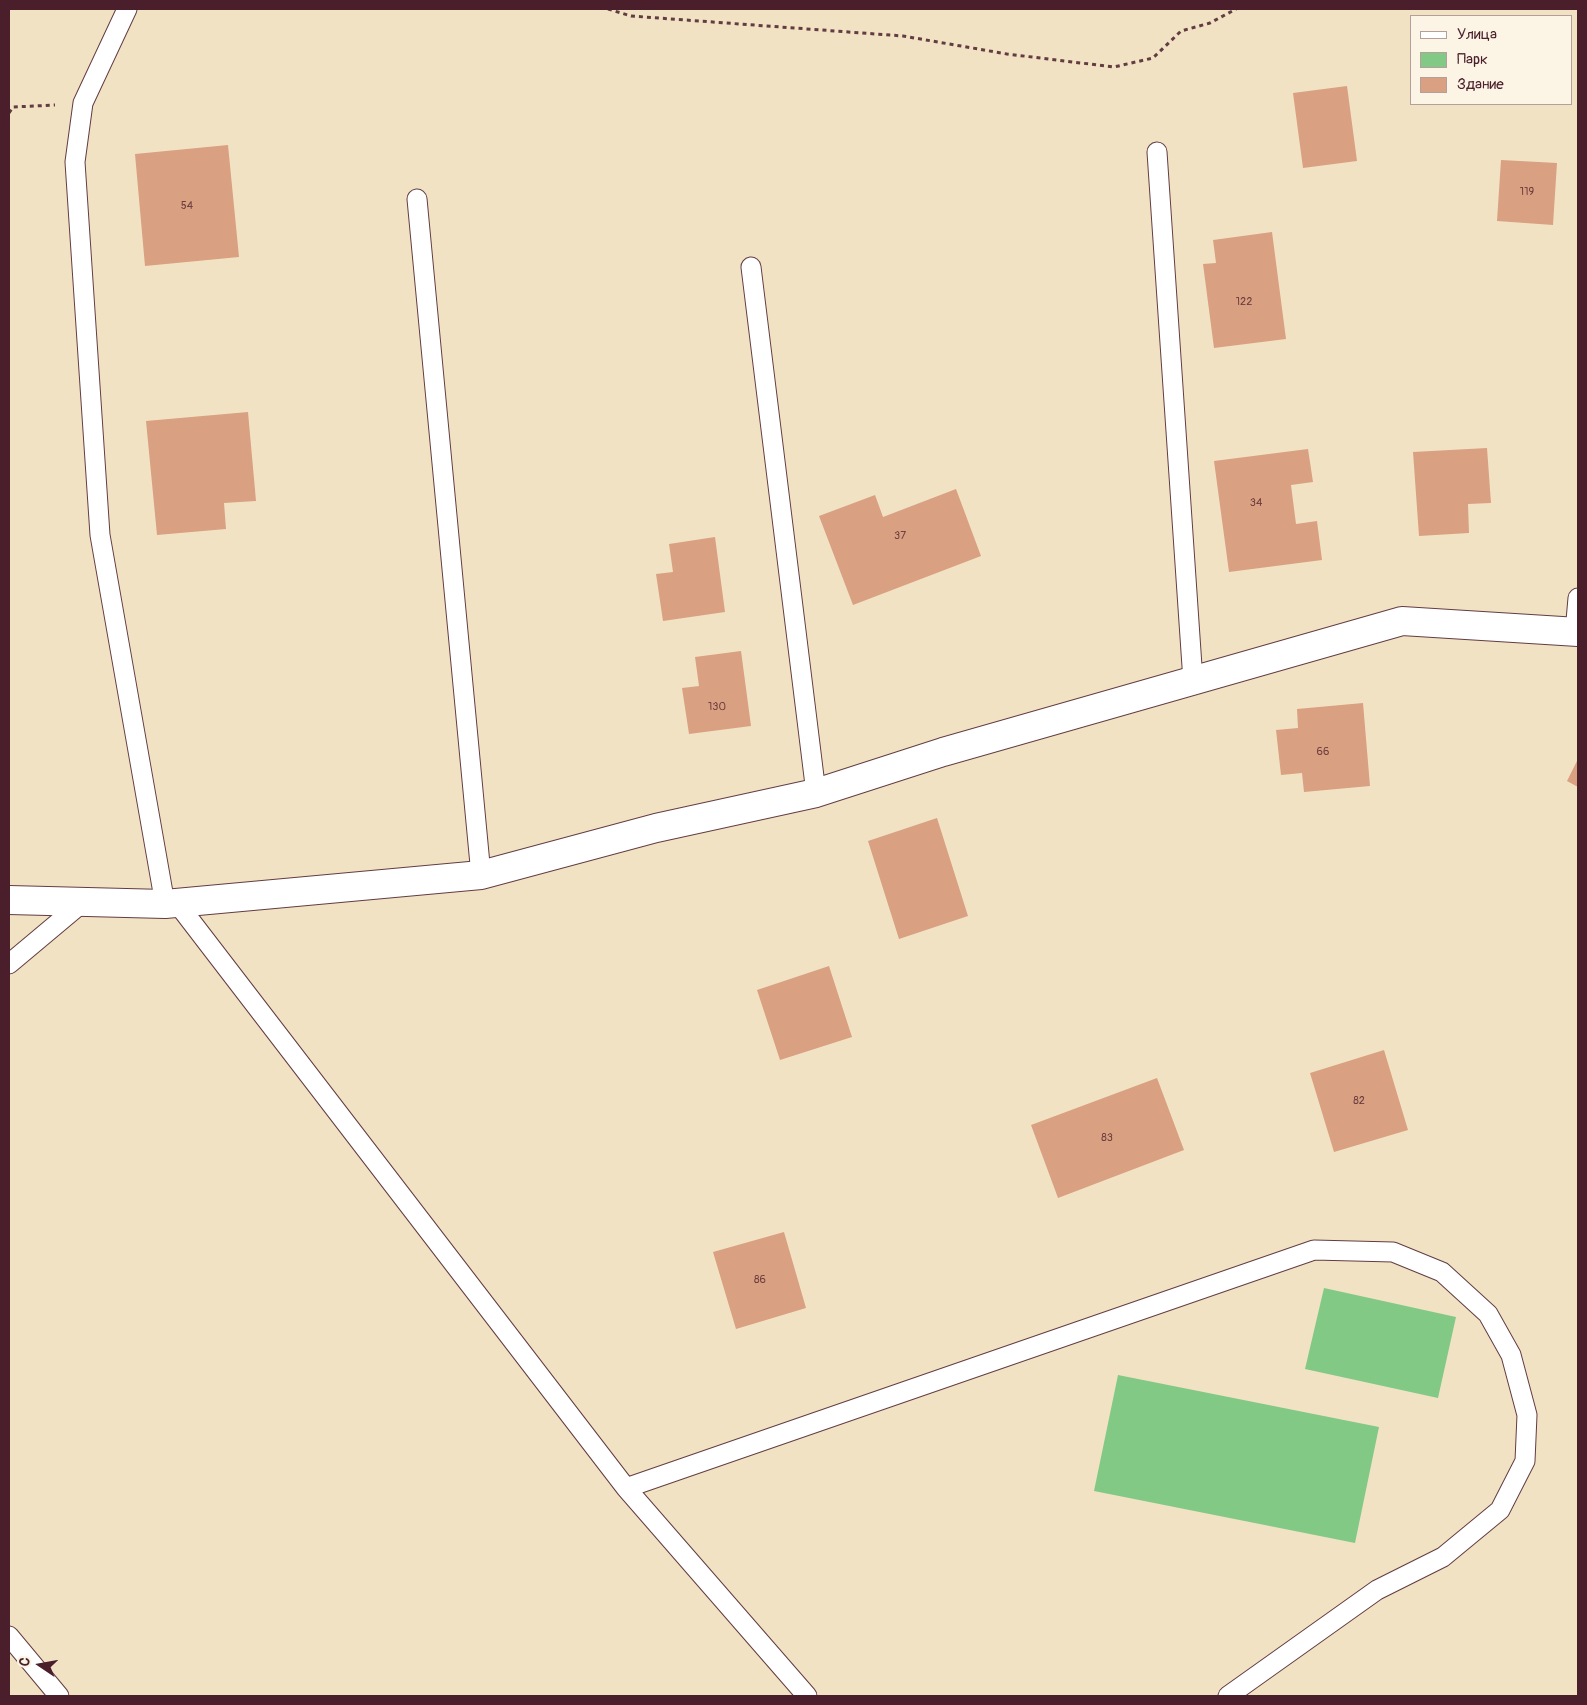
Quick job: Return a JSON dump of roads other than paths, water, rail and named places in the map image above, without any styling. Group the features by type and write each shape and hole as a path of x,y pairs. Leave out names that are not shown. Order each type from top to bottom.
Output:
{"street":[{"path":"9,900 171,904 481,875 656,828 816,793 944,752 1402,621 1577,632"}],"lane":[{"path":"127,9 83,103 75,162 100,535 171,904 626,1488 807,1696"},
{"path":"1157,152 1193,681"},
{"path":"418,198 481,875"},
{"path":"752,267 816,793"},
{"path":"1577,632 1578,598"},
{"path":"9,964 83,902"},
{"path":"626,1488 1314,1250 1393,1252 1442,1272 1488,1314 1511,1355 1527,1414 1525,1461 1500,1510 1443,1557 1377,1590 1228,1696"},
{"path":"9,1636 59,1696"}]}
